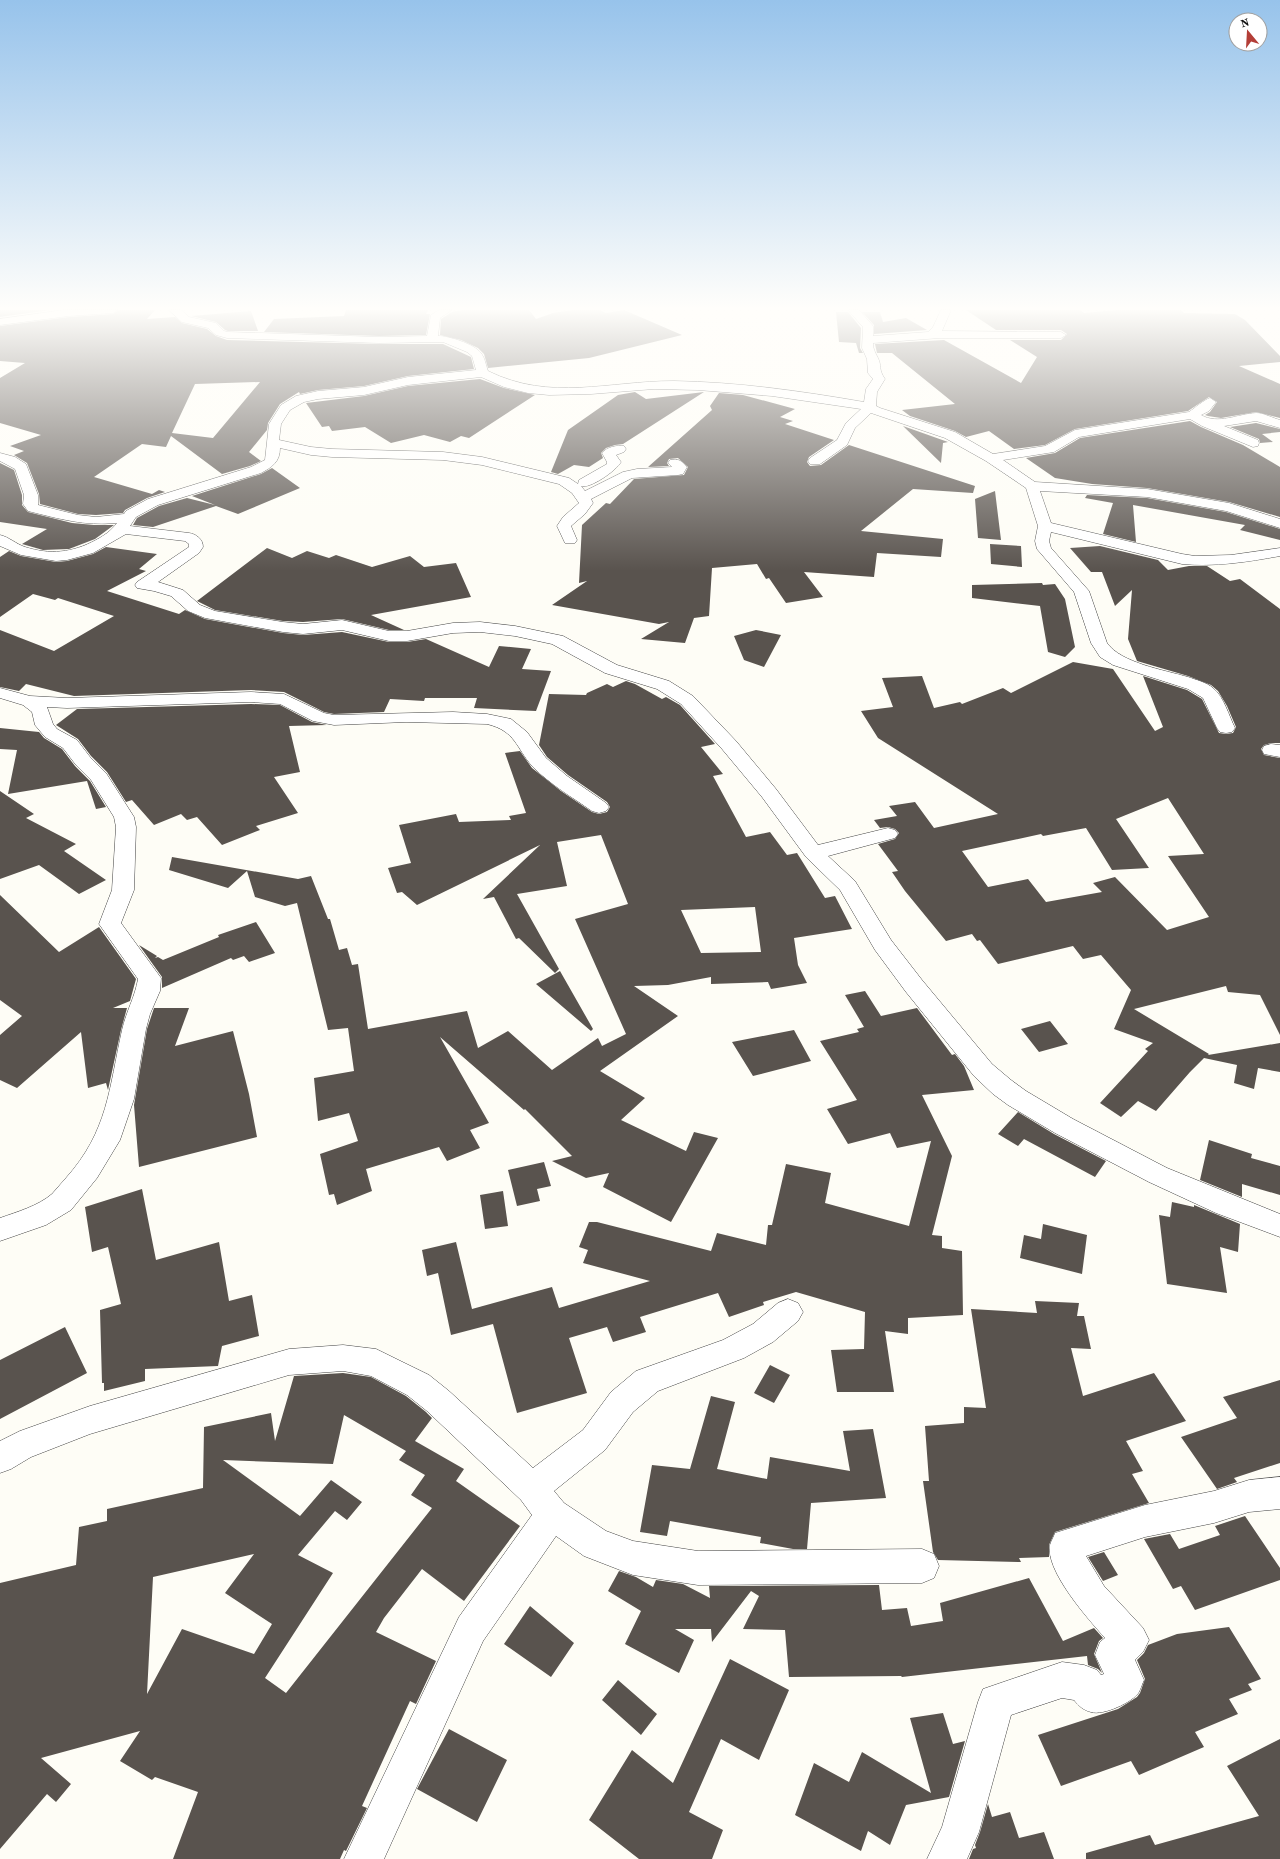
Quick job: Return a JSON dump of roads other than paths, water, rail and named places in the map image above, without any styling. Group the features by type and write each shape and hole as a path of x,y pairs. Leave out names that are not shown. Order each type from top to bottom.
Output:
{"street":[{"path":"0,539 8,546 43,557 57,558 73,556 89,549 120,532 124,523 135,511 153,502 256,470 268,464 273,454 272,433 275,424 285,408 300,399 310,397"},
{"path":"815,397 870,407 888,416 950,435 991,458 1032,486 1147,492 1229,508 1280,524"},
{"path":"870,397 870,407"},
{"path":"991,458 1049,449 1074,434 1192,416 1205,408 1210,402"},
{"path":"815,461 842,442 850,426 870,407"},
{"path":"1192,416 1253,443"},
{"path":"1206,423 1228,422 1258,417 1280,424"},
{"path":"273,443 311,451 332,453 428,455 482,461 560,480 570,484 586,502 582,511 564,526 570,540"},
{"path":"579,493 612,466 614,462 609,453 619,449"},
{"path":"0,457 21,466 24,480 31,495 30,504 33,508 78,519 124,523 189,537 192,539 196,543 194,550 143,585 156,586 177,593 194,608 211,615 303,629 342,625 362,628 389,636 407,636 453,628 480,627 515,631 557,640 611,669 663,685 687,700 729,745 769,793 813,853 848,886 883,945 914,986 983,1070 1002,1087 1017,1098 1064,1126 1158,1175 1226,1205 1280,1226"},
{"path":"579,493 628,475 678,470 680,467 675,463"},
{"path":"1032,486 1045,526 1042,541 1044,549 1081,591 1099,643 1106,653 1119,661 1194,685 1206,691 1211,696 1226,728"},
{"path":"1045,526 1182,559 1204,562 1219,562 1280,552"},
{"path":"0,693 29,701 66,703 118,703 251,697 284,699 319,717 334,720 406,717 487,719 505,723 521,736 538,762 560,780 599,807"},
{"path":"0,1230 36,1217 61,1202 88,1171 107,1140 122,1099 134,1030 138,1014 148,991 150,978 110,924 114,911 124,890 126,827 124,817 99,777 70,744 51,733 44,725 40,710 29,701"},
{"path":"813,853 888,834"},
{"path":"364,1859 472,1629 542,1502 594,1440 622,1402 647,1381 733,1349 763,1333 788,1312"},
{"path":"0,1458 20,1446 90,1420 289,1362 343,1358 376,1363 418,1385 438,1401 542,1502 596,1544 633,1558 691,1567 922,1566"},
{"path":"947,1859 960,1832 996,1702 1062,1680 1084,1683 1093,1695 1112,1691 1126,1680 1113,1655 1131,1640 1092,1598 1068,1559 1067,1545 1145,1521 1214,1507 1249,1496 1280,1493"}]}
